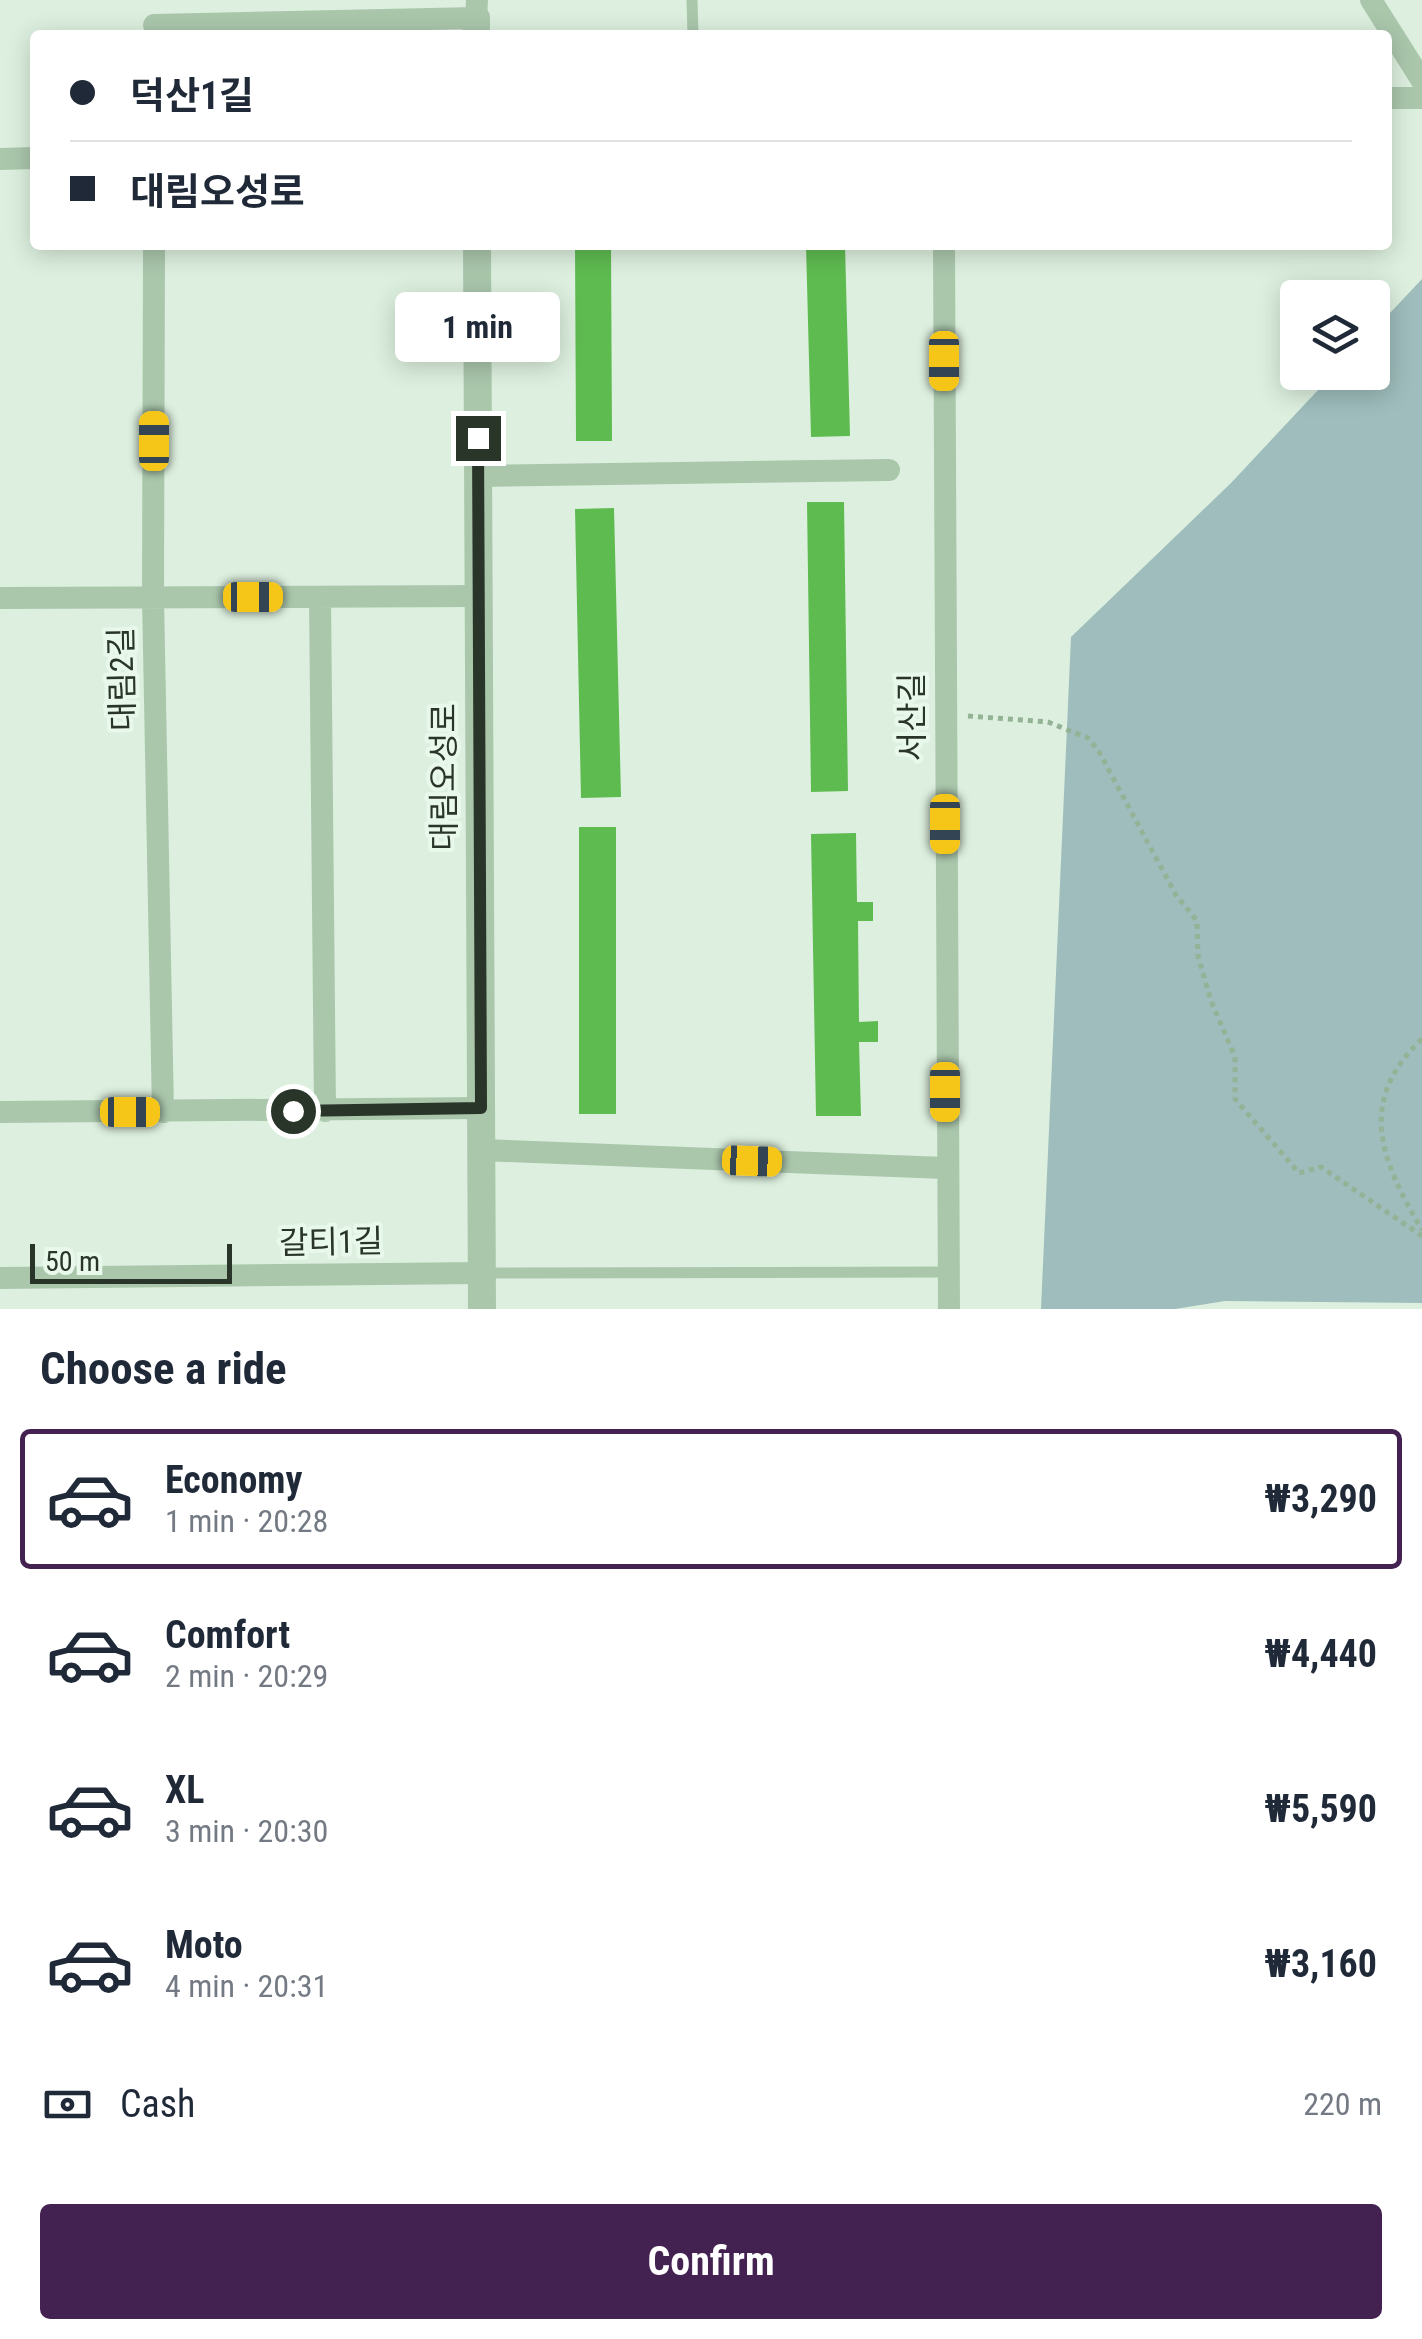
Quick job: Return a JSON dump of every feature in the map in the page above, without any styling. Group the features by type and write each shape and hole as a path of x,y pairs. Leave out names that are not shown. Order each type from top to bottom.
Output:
{"street":[{"path":"155,0 154,30 476,18"},
{"path":"1371,0 1390,30"},
{"path":"1392,33 1422,81"},
{"path":"1392,98 1422,98"},
{"path":"0,159 30,158"},
{"name":"대림2길","path":"154,250 153,598 163,1112"},
{"name":"대림오성로","path":"476,250 482,1309"},
{"name":"서산길","path":"944,250 949,1309"},
{"path":"478,476 889,470"},
{"path":"0,598 479,596"},
{"path":"320,597 325,1111"},
{"path":"0,1112 481,1108"},
{"path":"481,1150 946,1168"},
{"name":"갈티1길","path":"0,1278 482,1273"}],"lane":[{"path":"692,0 693,30"},
{"path":"482,1273 948,1272"}],"path":[{"path":"945,709 972,717 1048,722 1088,738 1118,780 1176,895 1196,921 1198,956 1211,1002 1235,1056 1234,1099 1299,1174 1321,1167 1422,1233"},
{"path":"1422,1040 1385,1090 1378,1136 1394,1182 1422,1233"}],"shaded area":[{"path":"1422,279 1422,1303 1225,1301 1175,1309 1041,1309 1071,637 1231,483 1318,390 1390,390 1390,313"}],"building":[{"path":"575,250 611,250 612,441 576,441"},
{"path":"806,250 845,250 850,436 811,437"},
{"path":"807,502 844,502 848,791 811,792"},
{"path":"614,508 621,797 581,798 575,509"},
{"path":"579,827 616,827 616,1114 579,1114"},
{"path":"856,833 857,902 873,902 873,921 858,921 859,1022 878,1021 878,1042 859,1042 861,1116 816,1116 811,834"}],"route":[{"path":"293,1111 481,1108 478,438"}]}
